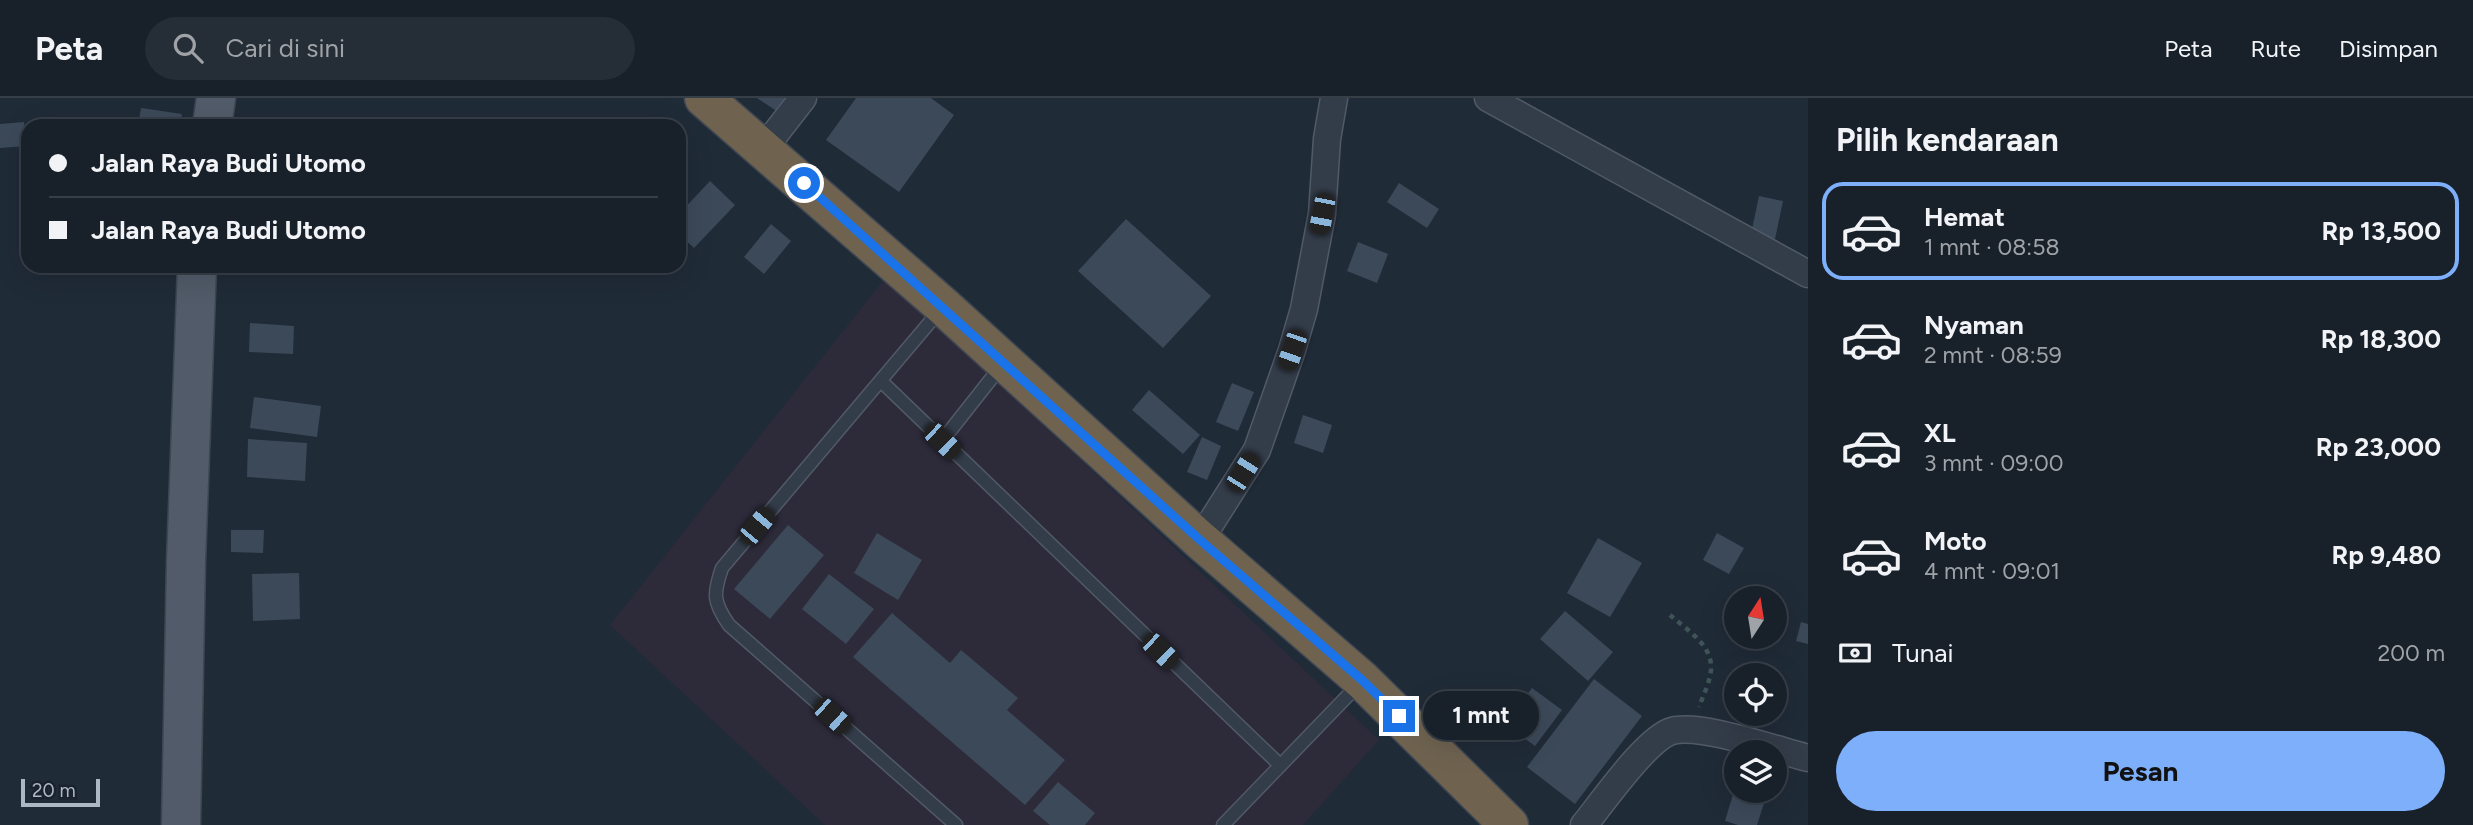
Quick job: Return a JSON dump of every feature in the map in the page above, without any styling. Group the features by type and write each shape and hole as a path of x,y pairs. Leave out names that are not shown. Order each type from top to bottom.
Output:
{"highway":[{"path":"704,98 943,306 1200,540 1362,680 1509,825"}],"main road":[{"path":"213,119 216,98"},
{"path":"181,825 186,548 197,273"}],"street":[{"path":"764,148 803,98"},
{"path":"1200,540 1257,450 1295,340 1304,309 1322,214 1327,139 1334,98"},
{"path":"1488,98 1808,274"},
{"path":"1584,825 1651,743 1670,731 1692,728 1808,758"}],"lane":[{"path":"943,306 722,568 715,589 717,608 729,625 956,825"},
{"path":"942,441 1004,362"},
{"path":"881,381 1280,765"},
{"path":"1223,825 1362,680"}],"path":[{"path":"1670,615 1706,646 1709,657 1711,671 1692,728"}],"shaded area":[{"path":"886,277 1379,740 1303,825 825,825 610,625"}],"building":[{"path":"757,98 795,98 784,116"},
{"path":"856,98 931,98 954,115 899,192 826,140"},
{"path":"141,108 182,114 181,119 139,119"},
{"path":"59,117 85,117 85,119"},
{"path":"21,122 21,146 0,148 0,124"},
{"path":"710,181 735,205 694,248 686,241 686,207"},
{"path":"1399,183 1439,209 1427,228 1387,202"},
{"path":"1759,196 1783,201 1775,239 1751,234"},
{"path":"1126,219 1211,296 1163,348 1078,271"},
{"path":"771,224 791,241 764,274 744,257"},
{"path":"1358,242 1388,254 1377,283 1347,271"},
{"path":"250,323 294,326 293,354 249,352"},
{"path":"1232,383 1254,392 1238,431 1216,422"},
{"path":"1149,390 1200,435 1183,454 1132,410"},
{"path":"254,397 321,406 317,437 250,428"},
{"path":"1303,415 1332,425 1323,453 1294,443"},
{"path":"1202,437 1221,446 1207,480 1187,472"},
{"path":"248,439 307,443 305,481 247,477"},
{"path":"788,525 824,555 770,619 734,589"},
{"path":"231,530 264,530 263,553 231,552"},
{"path":"877,533 922,560 898,600 854,573"},
{"path":"1717,533 1744,548 1729,574 1703,560"},
{"path":"1598,538 1642,563 1610,617 1567,593"},
{"path":"299,573 300,619 253,621 252,574"},
{"path":"829,574 874,609 846,644 802,609"},
{"path":"1565,611 1613,652 1588,681 1540,639"},
{"path":"892,613 950,663 961,650 1018,698 1007,710 1065,760 1025,805 853,657"},
{"path":"1801,622 1808,624 1808,644 1796,641"},
{"path":"1594,679 1642,716 1575,804 1527,767"},
{"path":"1532,688 1562,710 1535,746 1505,724"},
{"path":"1058,782 1095,813 1085,825 1050,825 1033,811"},
{"path":"1730,803 1764,803 1757,825 1738,825 1725,821"}],"route":[{"path":"804,183 1200,540 1362,680 1399,716"}]}
